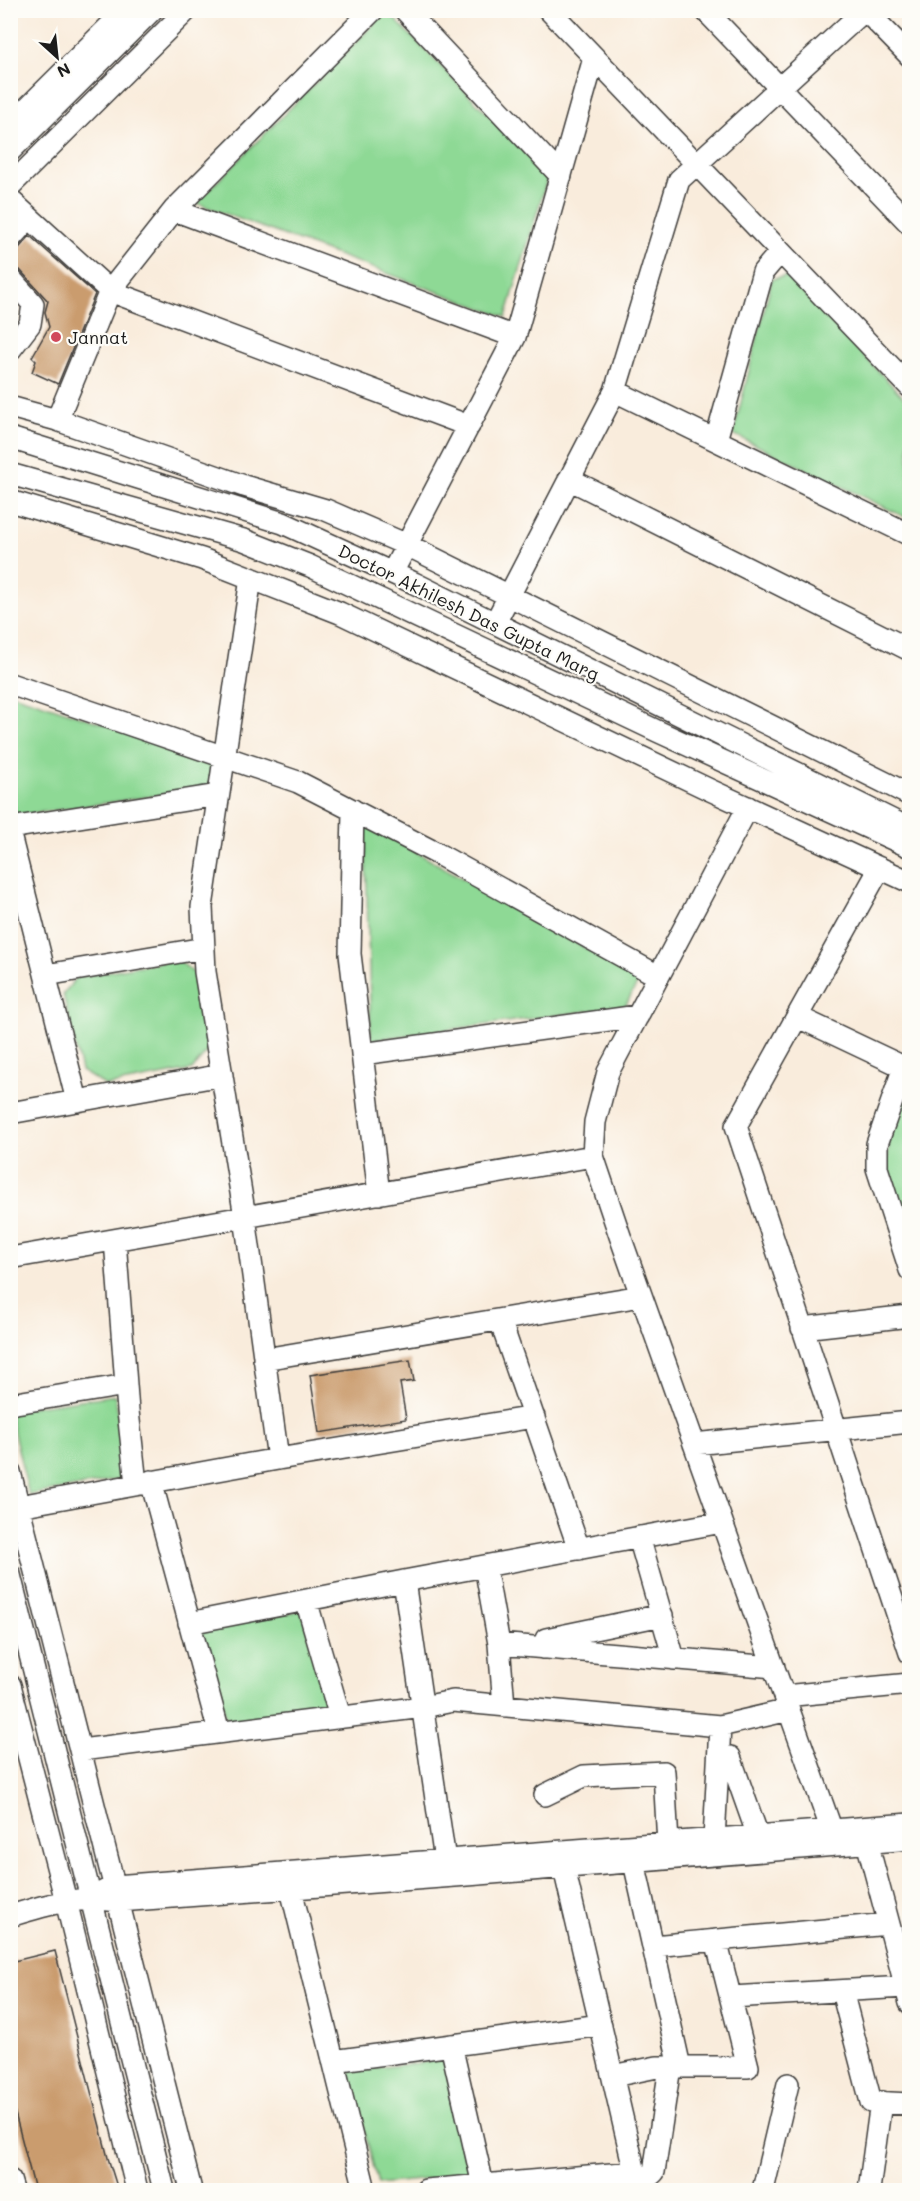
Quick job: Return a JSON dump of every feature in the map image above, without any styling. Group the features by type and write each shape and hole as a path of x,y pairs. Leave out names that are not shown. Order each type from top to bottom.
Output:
{"street":[{"path":"10,125 126,10"},
{"path":"10,151 152,10"},
{"path":"10,186 187,10"},
{"path":"57,420 110,291 174,210 373,10"},
{"path":"405,10 561,176"},
{"path":"549,10 909,387"},
{"path":"495,623 615,391 679,180 865,10 909,56"},
{"path":"712,13 909,224"},
{"path":"392,573 515,337 594,58"},
{"path":"10,200 110,291 470,426"},
{"path":"174,210 515,337"},
{"path":"10,239 29,218"},
{"path":"716,440 763,272 780,252"},
{"path":"10,278 33,304 30,324 10,350"},
{"path":"615,391 909,535"},
{"path":"10,407 57,420 244,486 326,510 407,545 909,795"},
{"name":"Doctor Akhilesh Das Gupta Marg","path":"10,438 283,523 495,623 909,829"},
{"name":"Doctor Akhilesh Das Gupta Marg","path":"10,474 244,540 310,566 909,847"},
{"path":"569,479 909,650"},
{"path":"10,501 201,559 340,613 909,882"},
{"path":"252,578 202,907 205,972 245,1217 278,1459"},
{"path":"10,684 298,782 436,853 658,976"},
{"path":"651,762 689,720"},
{"path":"10,828 218,795"},
{"path":"748,807 608,1072 595,1122 593,1156 835,1838"},
{"path":"353,810 350,954 379,1194"},
{"path":"10,835 77,1101"},
{"path":"880,868 736,1126 909,1653"},
{"path":"45,975 204,948"},
{"path":"362,1054 638,1016"},
{"path":"798,1017 907,1068 877,1144 878,1168 909,1270"},
{"path":"10,1113 222,1075"},
{"path":"10,1258 593,1156"},
{"path":"115,1240 126,1385 143,1482 189,1623 219,1732"},
{"path":"264,1359 641,1296"},
{"path":"802,1328 909,1316"},
{"path":"500,1320 579,1549"},
{"path":"10,1404 126,1385"},
{"path":"19,1506 143,1482 534,1417"},
{"path":"694,1444 909,1422"},
{"path":"10,1472 191,2190"},
{"path":"189,1623 722,1522"},
{"path":"639,1538 674,1659"},
{"path":"485,1566 499,1644 504,1706"},
{"path":"10,1575 164,2190"},
{"path":"404,1581 447,1869"},
{"path":"306,1600 340,1717"},
{"path":"543,1648 546,1639 662,1615"},
{"path":"499,1644 774,1667"},
{"path":"81,1750 423,1707 453,1701 720,1726 786,1703 909,1684"},
{"path":"11,1686 137,2190"},
{"path":"714,1840 720,1726"},
{"path":"719,1756 730,1757 758,1836"},
{"path":"545,1795 584,1776 664,1772 668,1844"},
{"path":"10,1916 54,1902 117,1894 447,1869 564,1868 634,1862 835,1838 909,1824"},
{"path":"117,1894 291,1889 447,1869 758,1836 835,1838 867,1842 909,1839"},
{"path":"731,1997 842,1991 907,1995 867,1842"},
{"path":"426,2190 483,2185 639,2185 654,2172 675,2067 653,1946 634,1862"},
{"path":"564,1868 639,2185"},
{"path":"291,1889 365,2190"},
{"path":"653,1946 888,1924"},
{"path":"613,2076 657,2067 748,2067 716,1940"},
{"path":"842,1991 871,2102 909,2104"},
{"path":"333,2061 601,2025"},
{"path":"451,2045 483,2185"},
{"path":"763,2190 788,2084"},
{"path":"869,2190 880,2102"},
{"path":"11,2181 13,2190"}],"green space":[{"path":"387,11 548,176 506,317 196,203"},
{"path":"787,276 909,403 909,519 733,434 772,279"},
{"path":"10,693 213,760 209,788 16,816 10,789"},
{"path":"365,823 640,979 625,1006 371,1040"},
{"path":"177,959 196,975 208,1050 192,1070 106,1086 81,1071 63,994 77,977"},
{"path":"908,1084 910,1085 909,1237 887,1163 890,1133"},
{"path":"115,1395 128,1478 29,1495 10,1410"},
{"path":"302,1610 328,1713 228,1724 201,1630"},
{"path":"444,2060 472,2175 378,2184 349,2071"}],"building":[{"path":"30,236 95,294 58,384 32,372 36,361 32,357 49,327 45,312 48,301 20,270 10,266 10,251 19,248"},
{"path":"410,1360 414,1381 400,1383 406,1419 319,1433 310,1375"},
{"path":"55,1951 118,2190 35,2190 10,2094 10,1962"}],"place":[{"name":"Jannat","path":"56,337"}]}
